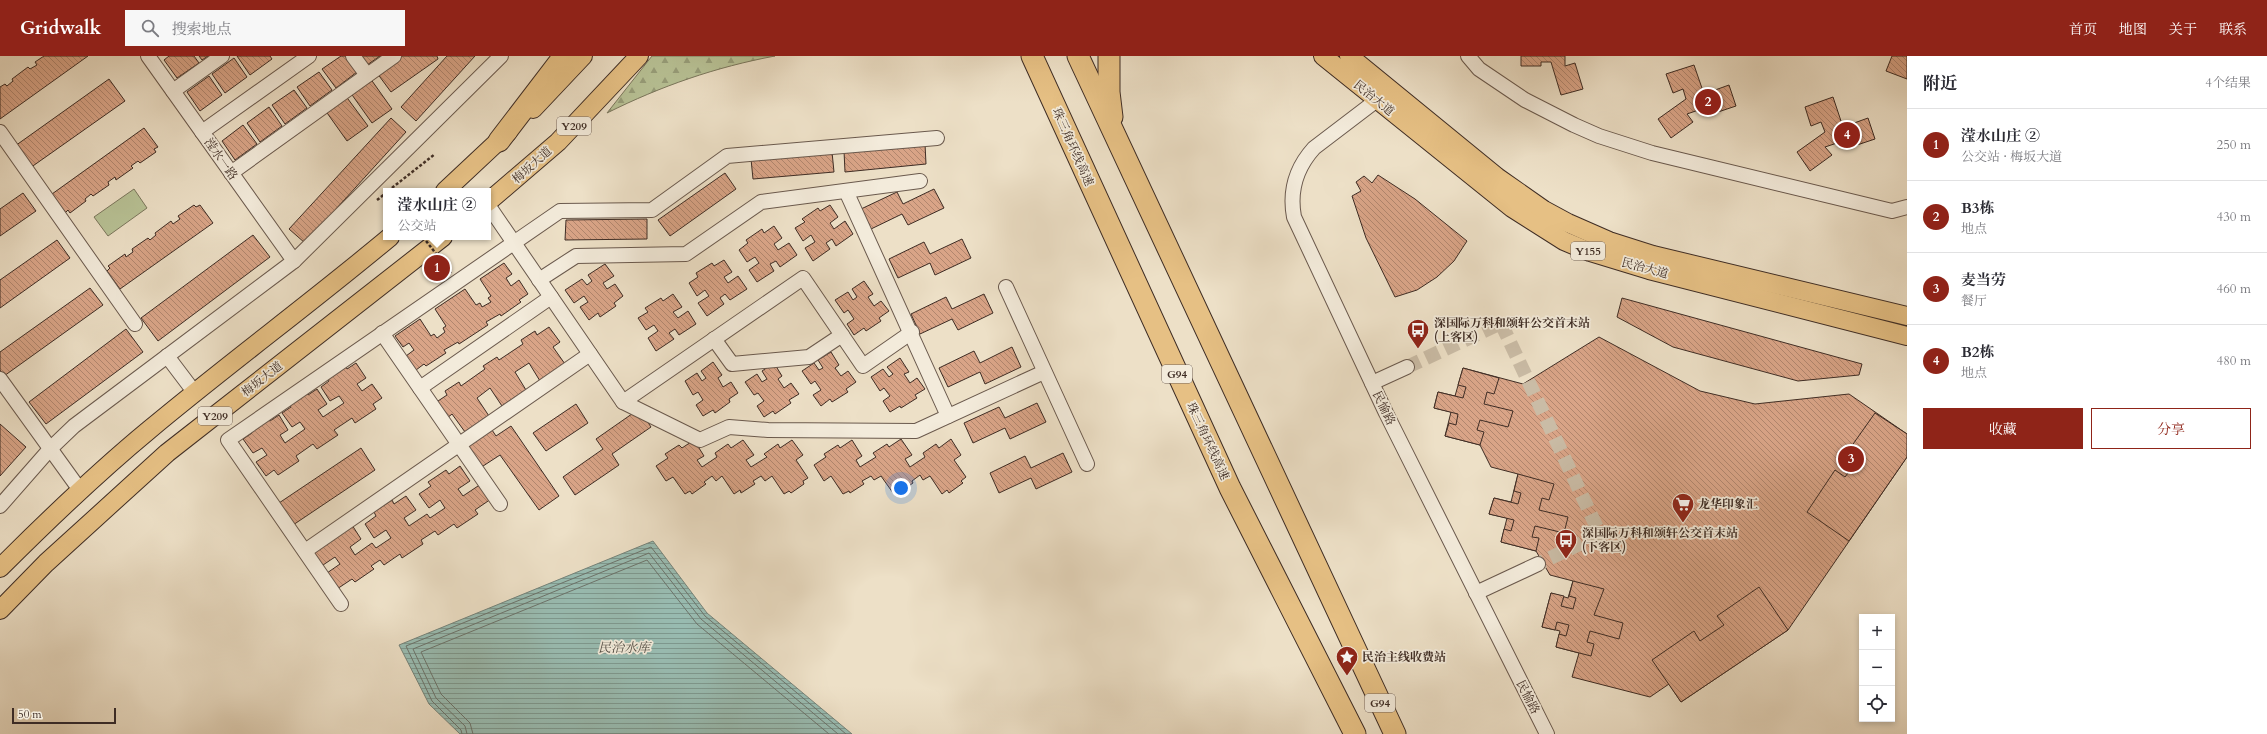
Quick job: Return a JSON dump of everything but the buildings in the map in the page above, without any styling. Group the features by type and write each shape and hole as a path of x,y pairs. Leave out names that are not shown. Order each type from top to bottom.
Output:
{"highway":[{"path":"499,141 564,56"},
{"name":"珠三角环线高速","path":"1032,56 1230,488 1354,734"},
{"name":"G94","path":"1078,56 1116,141 1395,734"},
{"path":"1109,56 1109,92 1116,141"}],"main road":[{"path":"448,188 545,97 583,56"},
{"name":"梅坂大道","path":"491,199 558,142 639,56"},
{"name":"民治大道","path":"1323,56 1512,208 1564,241 1590,252 1649,270 1907,336"},
{"name":"民治大道","path":"1349,56 1503,181 1544,210 1568,223 1609,241 1653,255 1907,316"},
{"name":"Y209","path":"0,568 80,490 149,429 386,240"},
{"name":"梅坂大道","path":"0,610 51,558 167,453 439,240"}],"street":[{"path":"173,91 222,56"},
{"path":"202,132 309,56"},
{"path":"353,56 367,75"},
{"path":"231,172 394,56"},
{"path":"0,506 50,449 74,426 294,261 501,56"},
{"path":"1468,56 1479,69 1525,100 1574,126 1626,145 1892,211 1907,207"},
{"name":"滢水一路","path":"151,57 173,91 294,261"},
{"name":"民愉路","path":"1376,100 1314,148 1307,156 1296,175 1292,196 1294,217 1372,384 1547,734"},
{"path":"0,132 135,324"},
{"path":"341,604 228,440 560,211 652,210 727,156 937,138"},
{"path":"539,280 576,256 686,254 760,202 920,181"},
{"path":"846,191 912,332 948,416"},
{"path":"491,209 623,402 700,440 729,427 768,430 916,430 1044,372"},
{"path":"623,402 803,278 863,366 912,332"},
{"path":"1006,287 1087,464"},
{"path":"420,388 551,297"},
{"path":"382,333 500,504"},
{"path":"714,339 732,364 809,357 842,335"},
{"path":"305,551 590,354"},
{"path":"167,356 195,393"},
{"path":"1372,384 1407,367"},
{"path":"0,379 80,490"},
{"path":"1476,594 1538,564"}],"path":[{"path":"392,188 435,154"},
{"path":"425,240 451,273"}],"green space":[{"path":"652,56 775,56 753,60 689,78 648,94 607,113"},
{"path":"134,189 147,208 108,236 94,217"}],"water":[{"name":"民治水库","path":"653,541 707,613 852,734 460,734 429,704 399,645"}],"tunnel":[{"path":"1407,367 1501,323 1600,534 1538,564"}],"place":[{"name":"B3栋","path":"1708,102"},
{"name":"B2栋","path":"1847,135"},
{"name":"滢水山庄 ②","path":"437,268"},
{"name":"深国际万科和颂轩公交首末站 (上客区)","path":"1418,350"},
{"name":"麦当劳","path":"1851,459"},
{"name":"龙华印象汇","path":"1683,524"},
{"name":"深国际万科和颂轩公交首末站 (下客区)","path":"1566,560"},
{"name":"民治主线收费站","path":"1347,676"}]}
